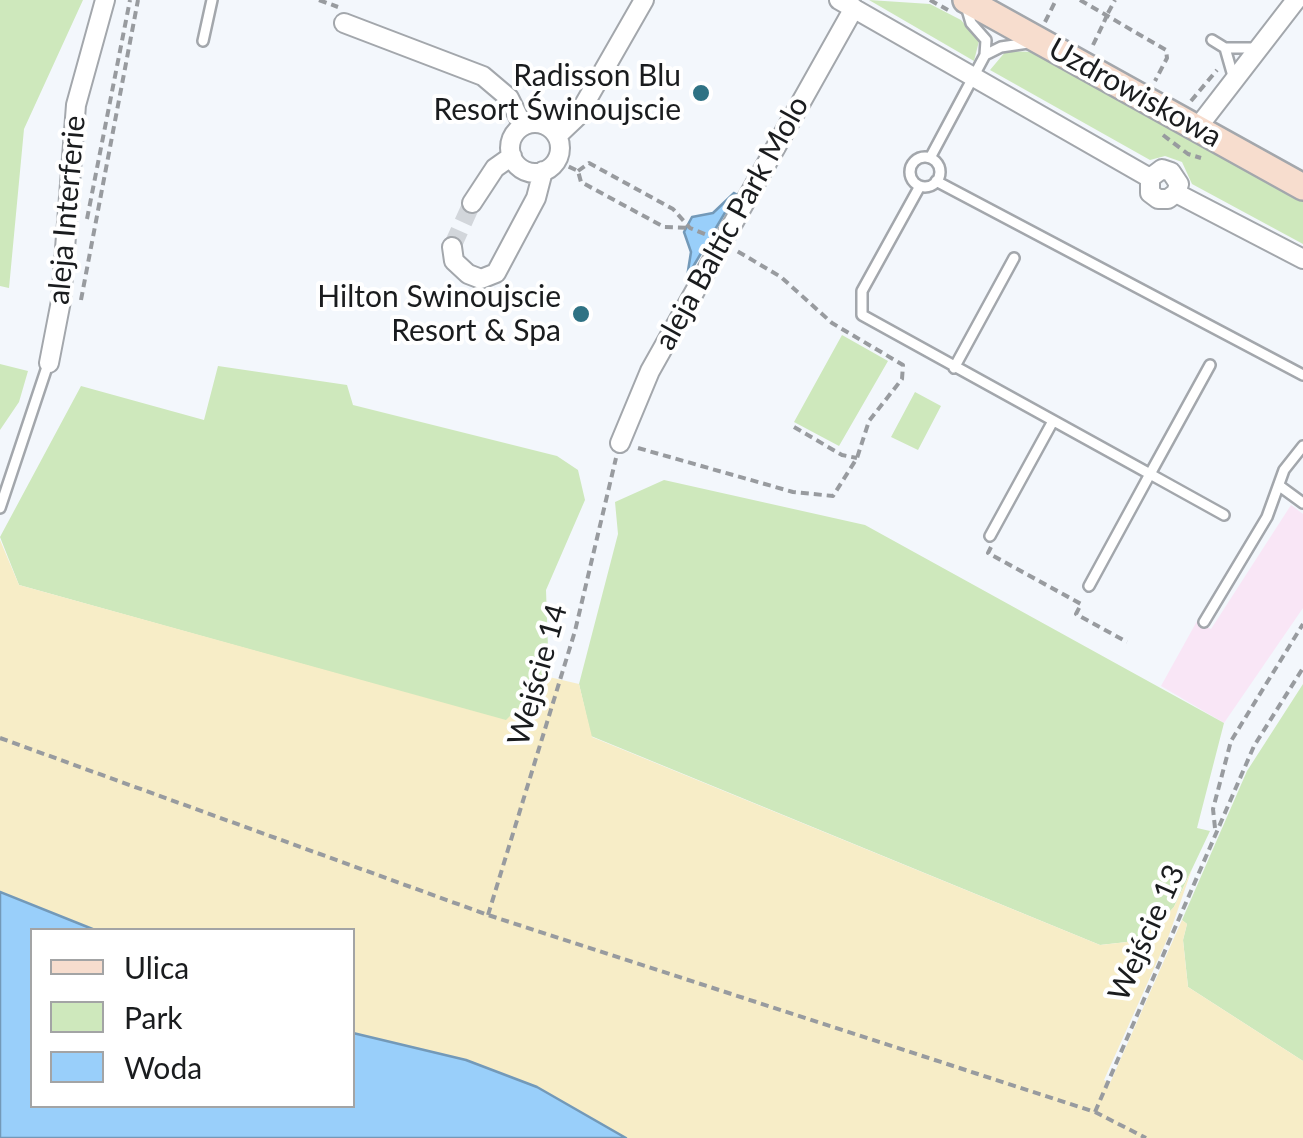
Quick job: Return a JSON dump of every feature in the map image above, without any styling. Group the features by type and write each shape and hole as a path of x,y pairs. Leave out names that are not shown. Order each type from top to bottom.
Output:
{"street":[{"name":"aleja Interferie","path":"49,363 61,301 76,104 105,0"},
{"path":"452,247 454,262 468,274 481,279 496,274 536,198 557,136 577,118 644,0"},
{"name":"Uzdrowiskowa","path":"965,0 1041,32 1303,187"},
{"path":"1198,128 1296,0"},
{"path":"846,4 1150,178 1154,196 1163,200 1176,193 1303,259"},
{"name":"aleja Baltic Park Molo","path":"620,443 633,406 846,4"},
{"path":"344,24 482,76 509,98 524,126"},
{"path":"550,166 521,168 512,156 514,136 524,126 540,123 557,136"},
{"path":"472,202 494,168 512,156"}],"lane":[{"path":"204,41 212,0"},
{"path":"930,158 986,55 986,40 971,23 965,0"},
{"path":"986,55 1041,32"},
{"path":"1212,40 1225,48 1258,48"},
{"path":"1225,48 1234,79"},
{"path":"920,186 912,178 911,167 918,158 930,158 939,168 936,181"},
{"path":"1224,515 870,322 859,304 920,186 936,181 1303,376"},
{"path":"954,368 1014,258"},
{"path":"0,508 49,363"},
{"path":"1089,586 1210,365"},
{"path":"990,536 1053,422"},
{"path":"1204,622 1281,486 1284,470 1303,446"},
{"path":"1281,486 1303,503"}],"path":[{"path":"87,219 130,0"},
{"path":"79,307 138,0"},
{"path":"1041,32 1056,0"},
{"path":"1080,0 1166,50 1166,63 1153,85"},
{"path":"1090,50 1116,0"},
{"path":"550,166 578,171 589,163 672,209 690,228 782,277 832,323 904,365 902,378 869,420 857,458 834,496 794,492 650,451"},
{"path":"578,171 581,182 664,227 690,228"},
{"path":"794,428 842,455 857,458"},
{"name":"Wejście 14","path":"488,916 575,631 620,443"},
{"path":"990,550 1082,602 1076,614 1127,642"},
{"path":"1215,833 1214,809 1231,741 1303,624"},
{"name":"Wejście 13","path":"1096,1112 1254,746 1303,668"},
{"path":"0,738 488,916 1096,1112 1146,1138"}],"shaded area":[{"path":"1291,505 1303,514 1303,608 1224,723 1161,686 1197,621 1211,629"}],"green space":[{"path":"0,0 83,0 24,129 9,288 0,286"},
{"path":"869,0 930,4 961,20 979,41 974,61"},
{"path":"1006,51 1035,52 1303,199 1303,244 1192,184 1182,162 1165,156 1150,160 990,70"},
{"path":"842,335 888,361 839,446 794,422"},
{"path":"0,364 28,371 19,402 0,430"},
{"path":"218,366 347,385 353,405 557,456 578,470 585,500 546,590 549,677 506,721 19,585 0,537 81,386 204,420"},
{"path":"915,392 941,406 918,450 891,437"},
{"path":"664,480 865,525 1224,723 1197,828 1210,831 1174,907 1155,927 1127,942 1100,945 591,736 579,684 618,534 615,502"},
{"path":"1303,684 1303,1061 1188,987 1183,940 1187,924 1182,920 1247,771"}],"sand":[{"path":"0,540 19,585 506,720 549,677 579,684 592,737 1100,945 1127,942 1155,927 1174,907 1192,869 1169,935 1104,1080 1110,1083 1182,920 1187,924 1183,940 1188,987 1303,1061 1303,1138 626,1138 537,1087 466,1060 355,1033 355,928 90,928 0,892"}],"water":[{"path":"734,193 687,277 691,252 684,232 692,217 713,213"},
{"path":"0,892 90,928 30,928 30,1108 355,1108 355,1033 466,1060 537,1087 626,1138 0,1138"}],"tunnel":[{"path":"452,247 472,203"}],"place":[{"name":"Radisson Blu Resort Świnoujscie","path":"701,93"},
{"name":"Hilton Swinoujscie Resort & Spa","path":"581,314"}]}
